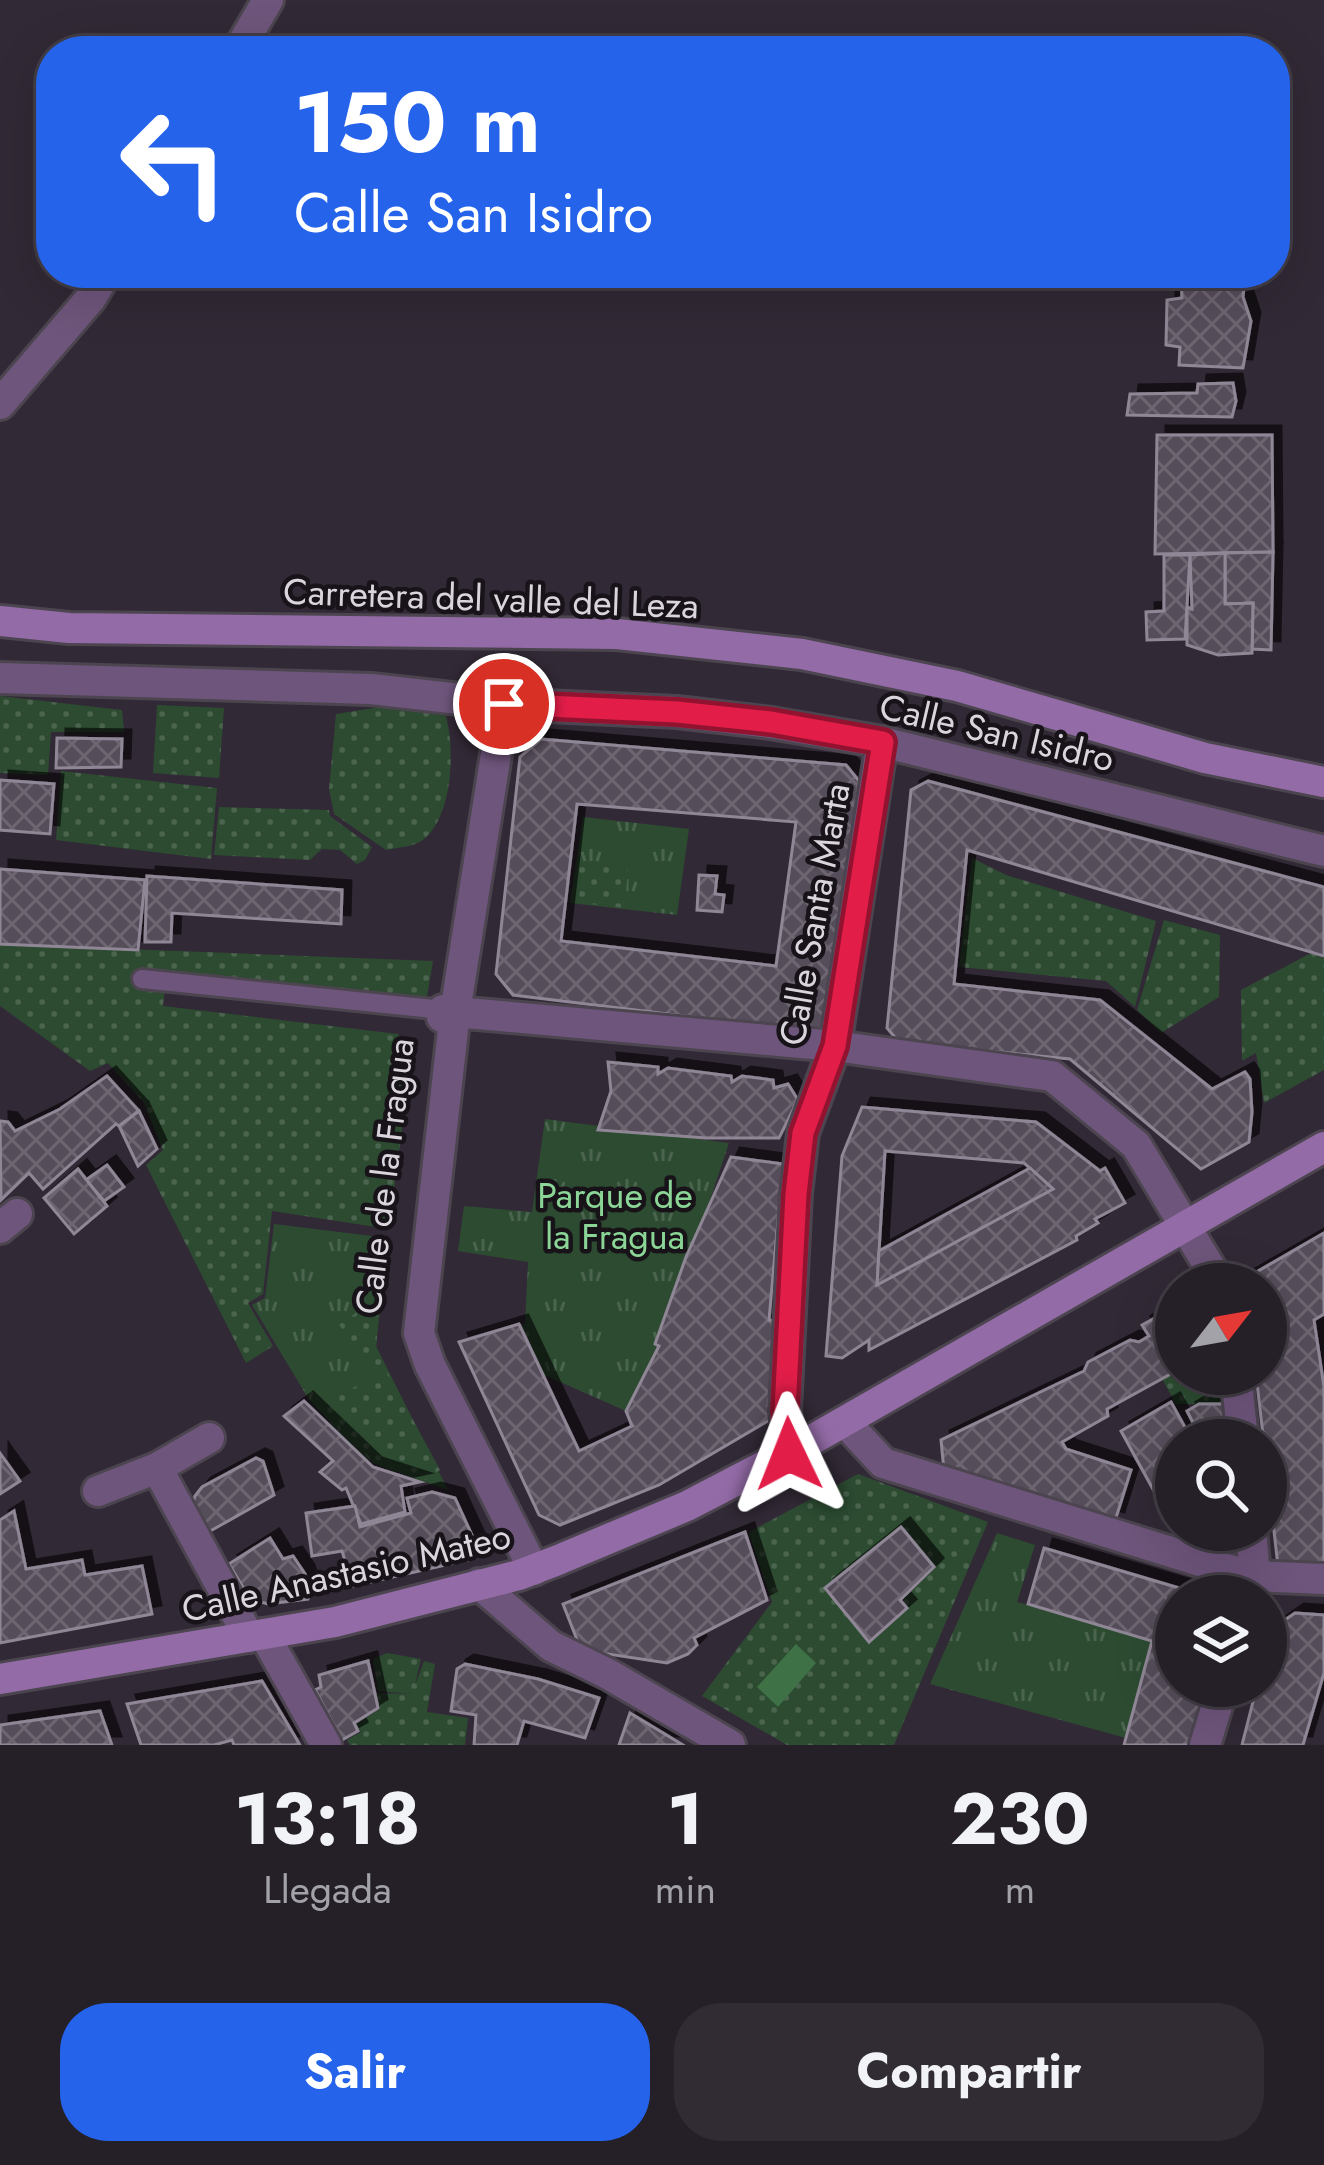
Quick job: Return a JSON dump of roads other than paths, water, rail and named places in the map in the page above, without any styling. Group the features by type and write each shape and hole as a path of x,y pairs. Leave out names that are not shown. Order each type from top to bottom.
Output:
{"main road":[{"name":"Carretera del valle del Leza","path":"0,621 69,628 617,634 802,654 957,686 1204,758 1324,782"},
{"name":"Calle Anastasio Mateo","path":"0,1679 335,1622 526,1572 687,1506 789,1454 1324,1147"}],"street":[{"path":"247,36 268,0"},
{"path":"0,404 97,288"},
{"name":"Calle San Isidro","path":"0,678 371,689 504,704 677,712 771,722 883,742 1324,851"},
{"name":"Calle de la Fragua","path":"504,704 449,1011 419,1333 526,1572"},
{"name":"Calle Santa Marta","path":"789,1454 785,1410 803,1133 835,1046 883,742"},
{"path":"449,1011 835,1046 1052,1076 1136,1144 1206,1263"},
{"path":"845,1422 883,1463 1220,1575"},
{"path":"98,1491 157,1468 209,1438"},
{"path":"157,1468 326,1745"},
{"path":"1287,1583 1324,1579"},
{"path":"479,1584 551,1646 730,1745"},
{"path":"1205,1745 1217,1707"}],"lane":[{"path":"142,980 449,1011"}],"park label":[{"name":"Parque de la Fragua","path":"615,1216"}]}
